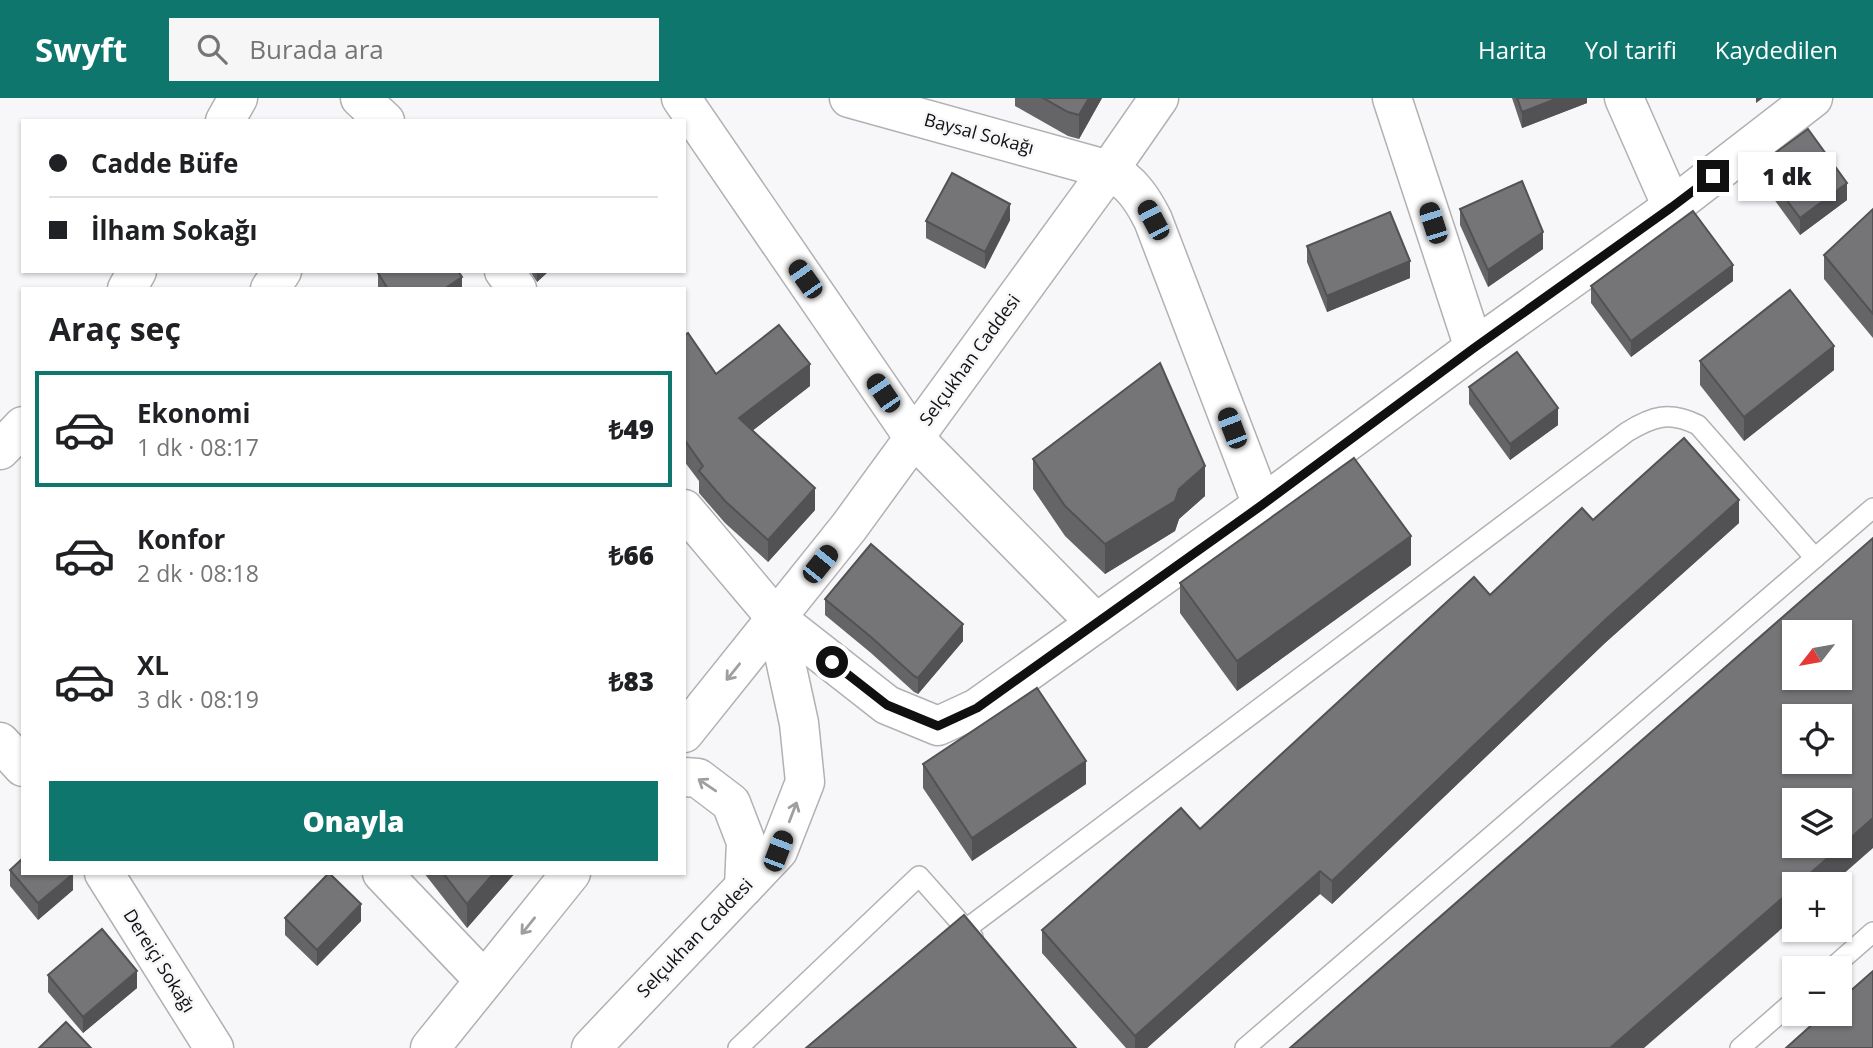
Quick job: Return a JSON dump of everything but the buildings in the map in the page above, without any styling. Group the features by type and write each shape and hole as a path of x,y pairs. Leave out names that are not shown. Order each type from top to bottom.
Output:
{"street":[{"path":"226,119 238,98"},
{"path":"360,98 383,119"},
{"path":"681,98 914,438 1096,624"},
{"name":"Baysal Sokağı","path":"849,98 1109,170"},
{"name":"Selçukhan Caddesi","path":"686,730 849,527 1159,98"},
{"path":"1392,98 1474,348"},
{"path":"1624,98 1672,207"},
{"path":"686,511 776,618 887,705 938,726 977,708 1262,505 1474,348 1672,207 1813,98"},
{"path":"1109,170 1131,185 1153,220 1262,505"},
{"name":"Selçukhan Caddesi","path":"591,1048 778,851 805,782 799,723 776,618"},
{"path":"686,777 698,778 731,803 746,842 744,887"},
{"name":"Dereiçi Sokağı","path":"105,875 214,1048"},
{"path":"384,875 484,980"},
{"path":"430,1048 569,875"}],"lane":[{"path":"966,929 1627,432 1650,419 1674,416 1698,425 1815,558"},
{"path":"1245,1048 1873,508"},
{"path":"738,1048 919,876 984,949"},
{"path":"1846,956 1873,932"},
{"path":"1740,1048 1782,1011"}],"route":[{"path":"832,662 887,705 938,726 977,708 1262,505 1713,176"}]}
